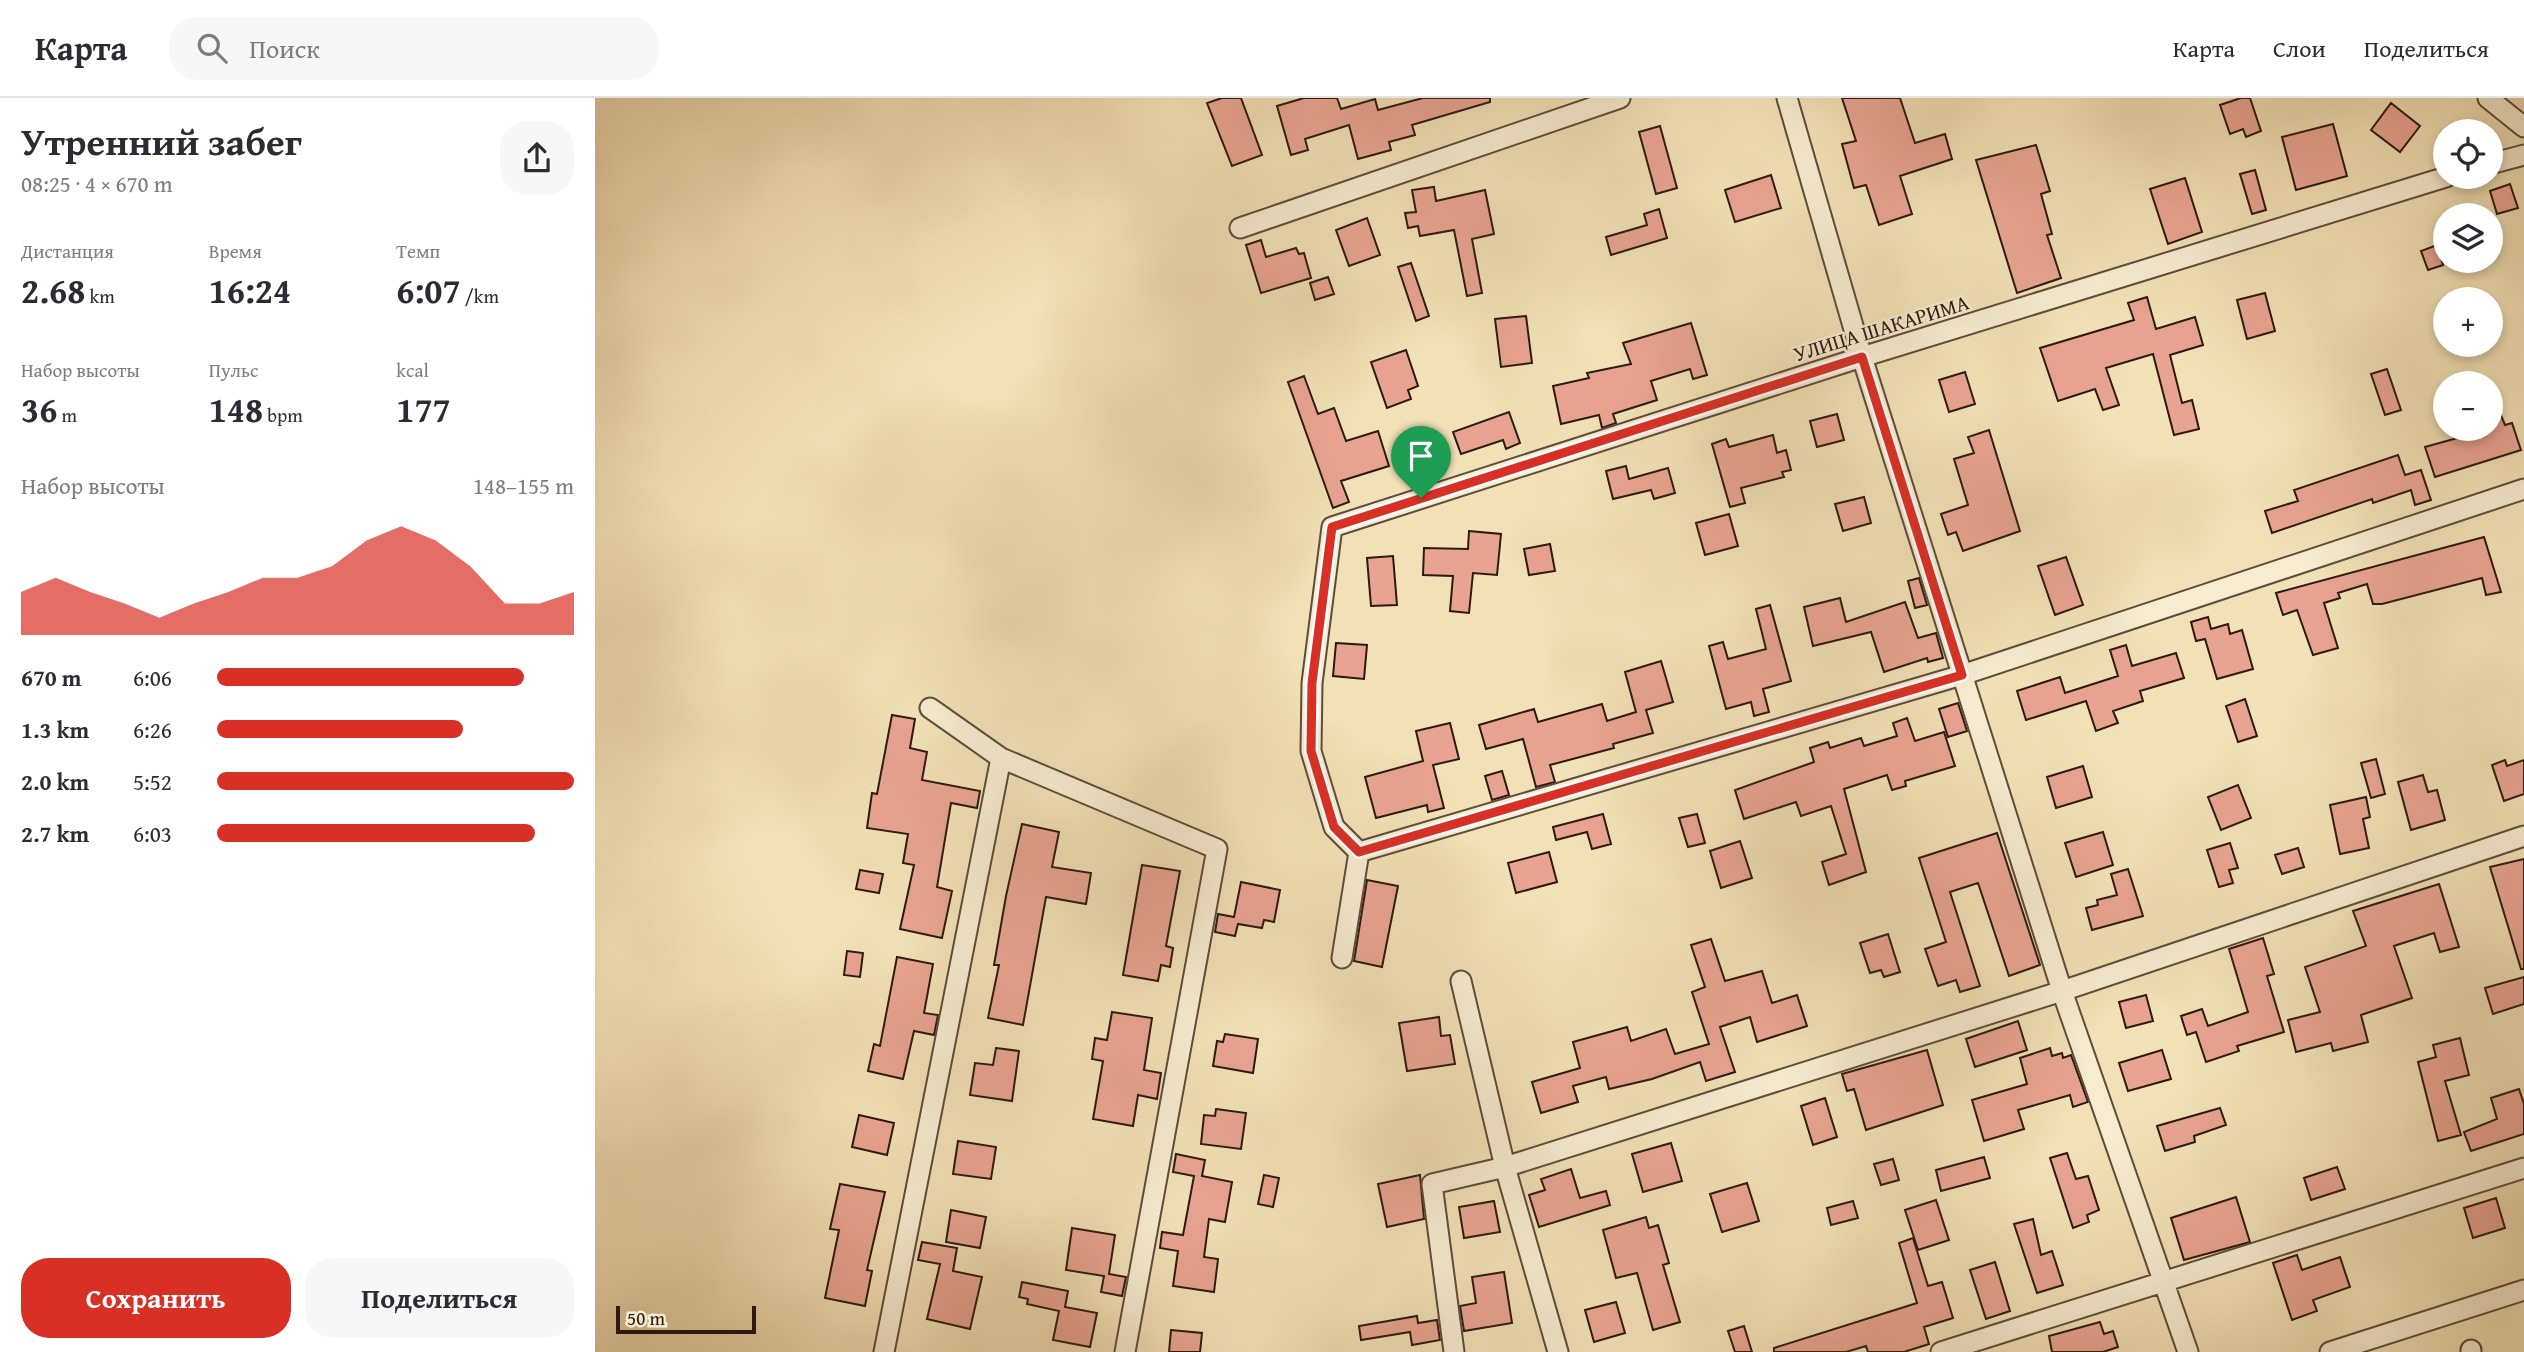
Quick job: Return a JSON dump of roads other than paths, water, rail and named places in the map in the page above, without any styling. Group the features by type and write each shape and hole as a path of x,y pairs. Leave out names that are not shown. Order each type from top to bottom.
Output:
{"street":[{"path":"1240,228 1620,98"},
{"path":"1787,98 1862,357 2062,991 2188,1352"},
{"path":"2488,98 2524,127"},
{"path":"2503,161 2524,155"},
{"name":"УЛИЦА ШАКАРИМА","path":"1359,852 1334,827 1311,751 1312,683 1332,527 1862,357 2433,181"},
{"path":"1342,958 1359,852 1962,675 2524,489"},
{"path":"930,708 1001,758 1217,849 1125,1352"},
{"path":"884,1352 1001,758"},
{"path":"1454,1352 1431,1184 1505,1167 2062,991 2524,836"},
{"path":"1461,981 1505,1167 1558,1352"},
{"path":"1941,1352 2524,1168"},
{"path":"2330,1352 2524,1290"}]}
